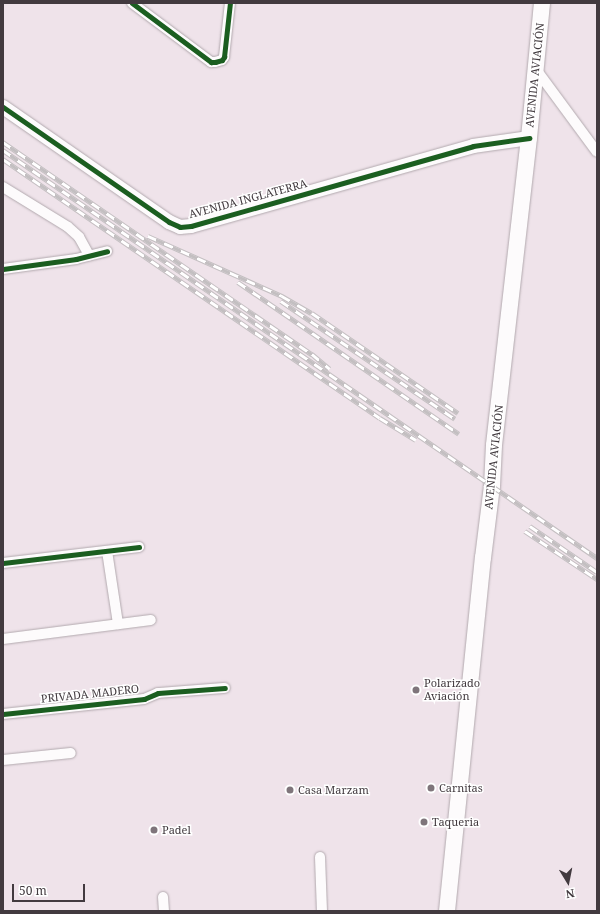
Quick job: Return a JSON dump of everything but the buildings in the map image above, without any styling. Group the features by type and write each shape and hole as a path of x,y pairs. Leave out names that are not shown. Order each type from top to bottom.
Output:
{"main road":[{"name":"AVENIDA AVIACIÓN","path":"447,911 492,486 494,445 529,138 542,3"}],"street":[{"path":"132,3 211,62 222,60 224,57 230,3"},
{"path":"535,68 597,152"},
{"name":"AVENIDA INGLATERRA","path":"3,107 169,222 180,227 192,226 473,146 529,138"},
{"path":"3,187 68,227 79,237 89,255"},
{"path":"3,270 107,251"},
{"path":"3,563 139,547"},
{"path":"107,551 118,624"},
{"path":"3,639 151,620"},
{"name":"PRIVADA MADERO","path":"3,714 144,699 158,693 225,688"},
{"path":"3,760 71,753"},
{"path":"320,857 322,911"},
{"path":"163,897 164,911"}],"railway":[{"path":"3,142 312,354 330,369"},
{"path":"3,150 597,558"},
{"path":"3,159 380,418 416,440"},
{"path":"148,236 282,296 312,313 458,413"},
{"path":"238,282 459,434"},
{"path":"281,301 455,419"},
{"path":"530,526 597,572"},
{"path":"525,531 597,579"}],"cycle path":[{"path":"132,3 211,62 222,60 224,57 230,3"},
{"path":"3,107 169,222 180,227 191,226 473,146 529,138"},
{"path":"3,269 76,259 107,251"},
{"path":"3,563 139,547"},
{"path":"3,714 144,699 158,693 225,688"}],"place":[{"name":"Polarizado Aviación","path":"416,690"},
{"name":"Carnitas","path":"431,788"},
{"name":"Casa Marzam","path":"290,790"},
{"name":"Taqueria","path":"424,822"},
{"name":"Padel","path":"154,830"}]}
